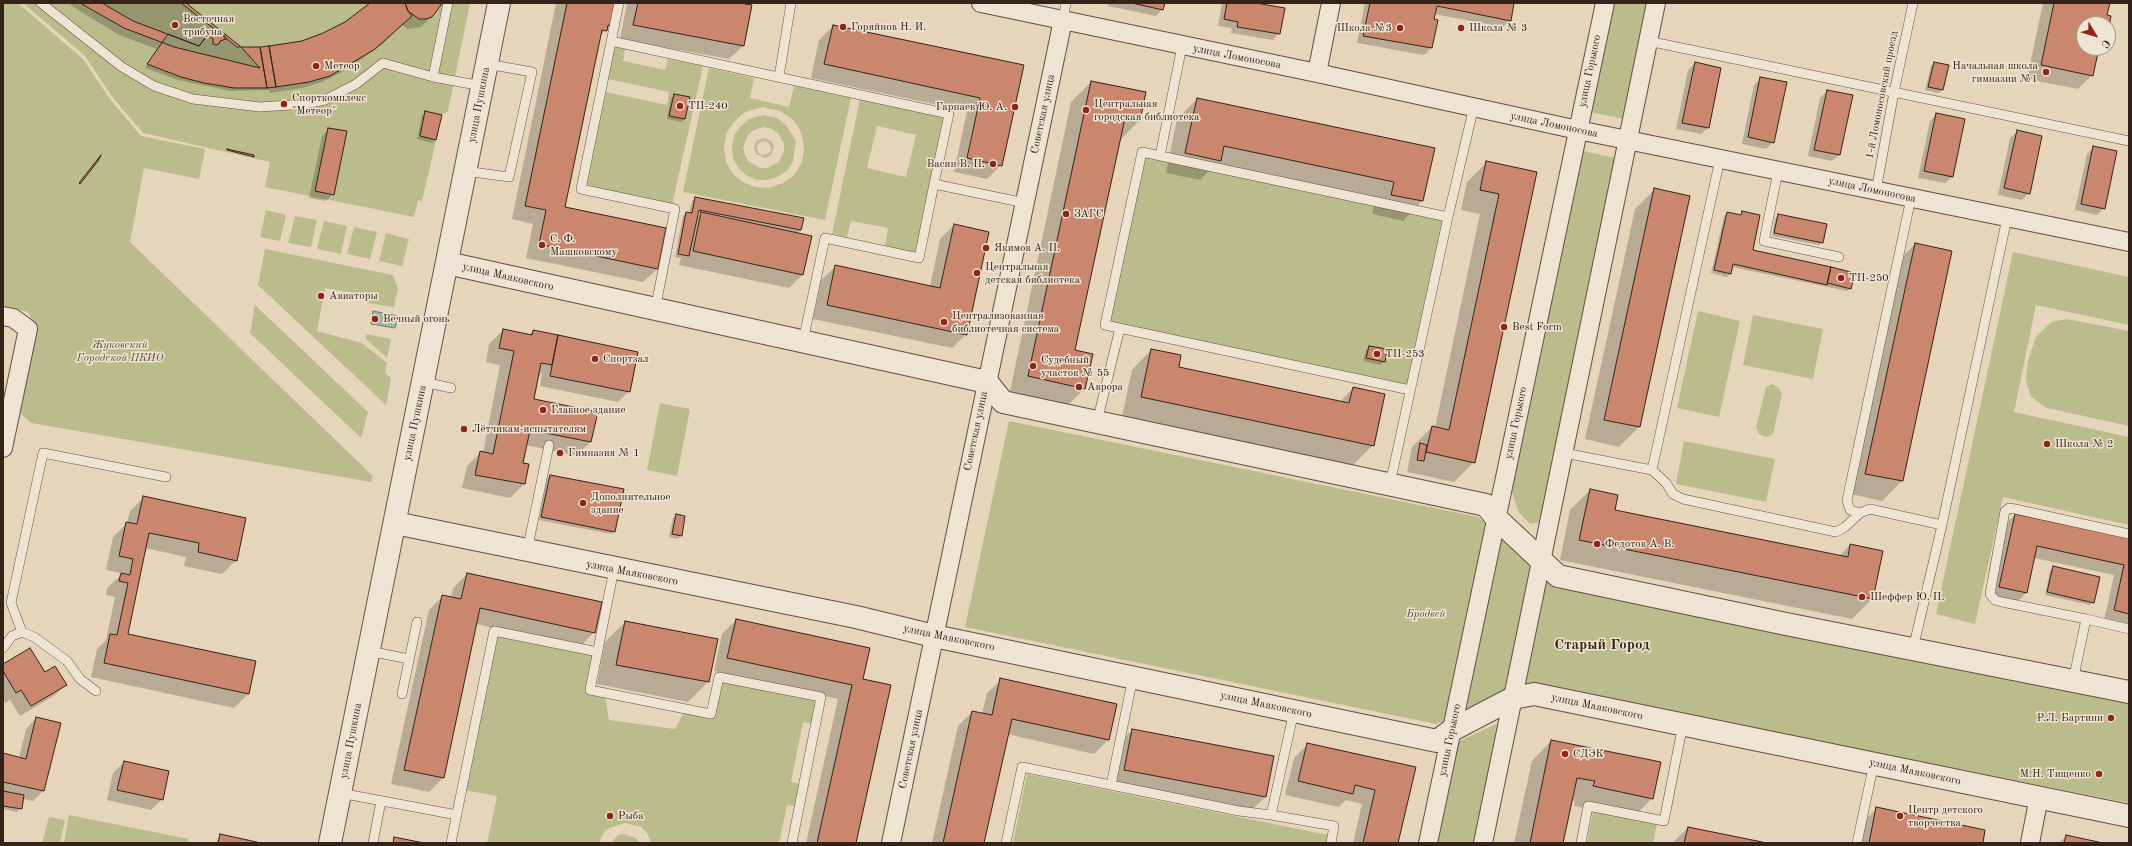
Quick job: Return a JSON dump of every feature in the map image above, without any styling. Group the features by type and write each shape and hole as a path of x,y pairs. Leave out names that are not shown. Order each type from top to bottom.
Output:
{"street":[{"name":"улица Пушкина","path":"330,843 424,382 499,3"},
{"name":"улица Ломоносова","path":"980,3 1064,12 1182,46 1474,106 1578,130 2129,242"},
{"path":"1317,73 1331,3"},
{"name":"улица Горького","path":"1428,843 1605,3"},
{"path":"1483,843 1656,3"},
{"name":"Советская улица","path":"891,843 1064,12"},
{"name":"улица Маяковского","path":"447,263 987,382"},
{"path":"3,316 13,318 28,329 3,448"},
{"path":"987,382 1003,402 1486,505 1496,518 1541,562 1558,576 1786,624 2129,692"},
{"name":"улица Маяковского","path":"395,523 614,569 856,617 934,636 1437,741 1452,730 1513,698 1534,694 2129,816"},
{"path":"2030,843 2039,797"}],"lane":[{"path":"41,3 122,67 154,86 193,99 260,107 305,104 326,100 356,84 383,63 433,77 482,86"},
{"path":"433,77 448,3"},
{"path":"619,3 580,190 675,209 655,310"},
{"path":"780,77 790,3"},
{"name":"1-й Ломоносовский проезд","path":"1876,191 1894,92 1913,3"},
{"path":"611,41 949,114 919,258 825,238 803,341"},
{"path":"1648,41 2129,141"},
{"path":"1160,156 1182,46"},
{"path":"465,171 509,177 532,72 487,64"},
{"path":"1390,484 1448,217 1474,106"},
{"path":"1410,390 1105,325 1142,152 1448,217"},
{"path":"1652,470 1720,159"},
{"path":"1778,171 1764,241 1839,257"},
{"path":"934,184 1025,203"},
{"path":"1860,513 1850,510 1847,500 1911,198"},
{"path":"1913,649 1942,525 2007,218"},
{"path":"1097,422 1120,328"},
{"path":"424,382 451,388"},
{"path":"527,551 549,445"},
{"path":"96,691 80,679 67,661 47,645 22,632 10,603 44,453 166,477"},
{"path":"1564,453 1652,470 1673,494 1683,499 1828,531 1836,532 1845,527 1860,513 1870,509 1942,525"},
{"path":"2129,534 2009,508 2005,511 1990,594 1995,600 2002,602 2129,629"},
{"path":"614,569 590,690 711,714 719,677 821,697 792,843"},
{"path":"2073,681 2086,619"},
{"path":"402,694 417,622"},
{"path":"451,843 494,631 598,652"},
{"path":"3,648 12,636 22,632"},
{"path":"369,650 409,659"},
{"path":"1111,786 1133,677"},
{"path":"1271,814 1294,711"},
{"path":"1581,843 1588,806 1664,821 1683,724"},
{"path":"1857,843 1874,763"},
{"path":"1006,843 1022,767 1239,811 1271,814 1334,826 1331,843"},
{"path":"340,793 457,815"},
{"path":"373,843 381,801"}],"green space":[{"name":"Жуковский Городской ПКИО","path":"3,3 18,3 83,59 110,99 141,136 205,149 199,179 144,168 130,242 373,476 371,482 31,423 19,412 36,329 28,312 3,306"},
{"name":"Спорткомплекс \"Метеор\"","path":"23,3 470,3 448,111 442,115 422,201 418,200 414,217 265,187 270,162 143,133 113,98 85,56"},
{"path":"1613,3 1648,3 1624,119 1590,112"},
{"path":"615,47 625,49 623,61 665,70 668,59 703,66 672,205 585,185 606,92 667,105 669,92 608,79"},
{"path":"709,68 754,78 750,98 789,107 794,86 851,98 825,220 683,192","holes":["763,107 780,111 792,119 799,128 803,140 804,152 801,164 794,175 783,183 769,188 755,187 743,182 733,174 726,162 724,146 727,132 734,122 745,112"]},
{"path":"860,99 945,117 916,253 885,246 888,228 851,221 847,237 832,234","holes":["877,126 916,135 906,177 867,168"]},
{"path":"763,115 777,118 786,125 796,141 793,161 788,170 779,176 768,180 757,180 747,176 739,169 733,159 732,146 734,135 749,119","holes":["764,127 772,129 778,133 784,144 784,150 779,162 767,168 760,168 748,161 743,147 748,135 754,130"]},
{"path":"764,138 771,141 774,146 771,155 765,158 756,154 754,147 756,141","holes":["764,141 769,143 771,148 770,153 762,155 758,153 758,143"]},
{"path":"1583,151 1616,158 1539,522 1530,524 1518,511 1511,489"},
{"path":"1145,156 1443,220 1407,385 1109,322"},
{"path":"266,210 286,215 280,241 260,237"},
{"path":"295,216 317,220 311,247 288,243"},
{"path":"324,221 347,226 341,254 317,249"},
{"path":"354,227 377,232 370,259 347,254"},
{"path":"386,233 409,239 402,266 379,261"},
{"path":"265,249 393,275 398,289 394,307 367,303 368,296 325,288 317,331 362,343 387,363 385,373 391,378 386,405 258,285"},
{"path":"2013,252 2129,277 2129,325 2036,305 2014,412 2129,437 2129,525 2003,497 1975,624 1936,614"},
{"path":"255,305 368,412 361,438 250,333"},
{"path":"1698,311 1740,321 1719,417 1677,408"},
{"path":"1753,315 1823,329 1813,379 1743,365"},
{"path":"2067,319 2129,331 2129,426 2047,408 2031,397 2026,380 2028,360 2036,337 2051,322"},
{"path":"366,334 391,339 387,358 366,339"},
{"path":"1772,384 1779,388 1782,394 1773,434 1766,437 1759,434 1756,427 1766,387"},
{"path":"660,403 690,409 677,476 647,470"},
{"name":"Бродвей","path":"1009,421 1478,517 1558,587 2129,702 2129,803 1537,685 1436,724 965,627"},
{"path":"1684,441 1775,459 1766,502 1676,484"},
{"path":"496,634 595,654 587,692 605,695 609,720 675,729 684,712 713,717 721,680 817,699 812,724 803,722 791,782 801,784 796,807 787,805 779,843 651,843 647,833 641,827 625,823 609,828 603,834 599,843 487,843 497,796 464,790"},
{"path":"1499,723 1474,843 1438,843 1459,741"},
{"path":"1027,774 1328,835 1327,843 1013,843"},
{"path":"1593,811 1657,824 1653,843 1587,843"},
{"path":"69,815 189,839 188,843 64,843"},
{"path":"49,817 65,820 60,843 42,843"},
{"path":"624,834 636,838 640,843 611,843 618,835"}],"shaded area":[{"path":"373,311 398,316 395,328 371,324"}],"building":[{"path":"80,3 186,3 240,46 260,68 174,47 124,28"},
{"name":"Восточная трибуна","path":"102,3 181,3 213,28 199,46 133,21"},
{"path":"370,3 405,3 412,16 375,49 330,76 309,82 276,87 269,46 302,41 323,33 345,22"},
{"path":"405,3 441,3 441,5 432,17 419,19 408,11"},
{"path":"567,3 616,3 611,26 608,25 607,31 602,30 565,207 666,228 658,269 539,244 546,210 525,206"},
{"path":"638,3 739,3 752,5 744,46 633,25"},
{"path":"1132,3 1165,3 1163,10"},
{"path":"1227,3 1256,3 1285,8 1280,34 1237,27 1238,22 1224,19"},
{"name":"Школа №3","path":"1370,3 1514,3 1511,21 1437,6 1434,19 1438,20 1432,48 1363,36"},
{"path":"2054,3 2110,3 2107,15 2111,16 2076,16 2076,56 2097,56 2093,76 2041,65"},
{"path":"833,25 1024,65 1002,166 967,158 980,98 824,64"},
{"path":"213,28 237,47 260,47 267,88 234,88 204,83 181,77 147,64 168,34 199,46"},
{"path":"216,31 224,35 226,39 220,41 219,44 216,45 213,44 213,39 208,35"},
{"path":"269,46 276,87 267,88 260,47"},
{"path":"1695,62 1721,68 1709,128 1682,123"},
{"path":"1934,62 1949,65 1943,90 1928,87"},
{"path":"1760,77 1787,82 1774,143 1748,137"},
{"path":"1091,81 1146,92 1140,121 1125,118 1075,350 1093,354 1085,389 1028,376"},
{"path":"1827,90 1853,95 1840,155 1814,150"},
{"name":"ТП-240","path":"674,94 690,97 685,119 669,116"},
{"path":"1197,98 1435,148 1423,201 1391,195 1394,182 1224,146 1221,161 1185,153"},
{"path":"425,111 442,115 436,140 420,136"},
{"path":"1936,113 1965,119 1953,177 1924,171"},
{"path":"328,128 347,131 334,195 315,191"},
{"path":"2017,130 2042,136 2030,194 2004,188"},
{"path":"2093,146 2117,151 2105,209 2081,204"},
{"path":"227,150 254,155 254,157"},
{"path":"101,155 98,161 80,184 79,183"},
{"path":"1486,161 1537,172 1475,463 1426,452 1432,426 1449,430 1499,194 1480,190"},
{"path":"1654,188 1690,196 1640,427 1604,420"},
{"path":"695,197 804,218 801,230 699,210 689,256 678,254 686,212 692,213"},
{"path":"1742,211 1760,215 1753,250 1831,267 1827,285 1733,264 1731,274 1714,270 1727,212 1741,215"},
{"path":"701,212 812,236 803,275 693,251"},
{"path":"1778,214 1827,224 1823,243 1774,233"},
{"path":"954,224 989,232 967,335 827,305 835,265 940,288"},
{"path":"1915,243 1952,251 1903,481 1865,474"},
{"name":"ТП-250","path":"1831,267 1855,273 1851,289 1827,283"},
{"name":"Главное здание","path":"503,329 532,335 533,330 558,335 552,365 541,363 534,399 598,412 591,442 530,430 523,463 529,464 525,484 475,475 480,451 493,454 514,351 499,348"},
{"name":"Спортзал","path":"558,335 638,352 630,392 550,376"},
{"name":"ТП-253","path":"1369,346 1387,349 1385,362 1366,358"},
{"path":"1151,349 1181,355 1179,367 1349,403 1353,387 1385,394 1374,446 1141,397"},
{"path":"1420,443 1427,445 1424,461 1417,460"},
{"name":"Дополнительное здание","path":"550,475 624,489 615,532 541,517"},
{"path":"1590,489 1618,495 1615,510 1848,557 1850,544 1883,551 1873,599 1579,540"},
{"path":"143,496 246,518 237,561 198,552 199,543 149,533 128,634 256,661 249,694 104,663 110,634 117,635 128,583 119,581 121,573 130,575 133,559 119,556 126,522 137,524"},
{"path":"676,514 685,516 682,536 672,534"},
{"path":"2015,514 2129,538 2129,614 2114,610 2124,565 2037,546 2027,593 1999,587"},
{"path":"2053,566 2100,577 2094,603 2047,592"},
{"path":"467,573 602,602 595,633 480,608 444,778 404,770 442,595 461,599"},
{"path":"736,619 870,648 863,679 891,685 856,843 817,843 852,685 727,658"},
{"path":"625,621 718,639 709,682 616,665"},
{"path":"30,648 45,672 55,666 67,685 31,706 21,690 16,693 3,671 3,664"},
{"path":"1000,678 1117,704 1109,740 1012,719 984,843 943,843 972,711 992,715"},
{"path":"36,717 61,723 44,791 3,782 3,753 26,759"},
{"path":"1132,729 1274,756 1266,797 1124,770"},
{"path":"1551,740 1661,762 1653,799 1593,786 1595,781 1577,778 1563,843 1530,843"},
{"path":"1307,743 1416,767 1398,843 1363,843 1375,790 1355,785 1353,794 1298,781"},
{"path":"124,761 169,771 163,800 117,790"},
{"path":"3,791 24,795 22,809 3,806"},
{"path":"1876,807 1985,830 1983,843 1869,843"},
{"path":"1688,827 1767,843 1684,843"},
{"path":"220,834 261,843 218,843"},
{"path":"2066,835 2103,843 2064,843"},
{"path":"394,837 424,843 393,843"}],"place":[{"name":"Восточная трибуна","path":"175,25"},
{"name":"Горяйнов Н. И.","path":"843,27"},
{"name":"Школа №3","path":"1400,28"},
{"name":"Школа № 3","path":"1461,28"},
{"name":"Метеор","path":"316,66"},
{"name":"Начальная школа гимназии №1","path":"2046,72"},
{"name":"Спорткомплекс \"Метеор\"","path":"284,104"},
{"name":"ТП-240","path":"680,106"},
{"name":"Гарнаев Ю. А.","path":"1015,107"},
{"name":"Центральная городская библиотека","path":"1086,110"},
{"name":"Васин В. П.","path":"993,164"},
{"name":"ЗАГС","path":"1066,214"},
{"name":"С. Ф. Машковскому","path":"542,245"},
{"name":"Якимов А. П.","path":"986,248"},
{"name":"Центральная детская библиотека","path":"977,273"},
{"name":"ТП-250","path":"1841,278"},
{"name":"Авиаторы","path":"321,296"},
{"name":"Вечный огонь","path":"375,319"},
{"name":"Централизованная библиотечная система","path":"944,322"},
{"name":"Best Form","path":"1504,327"},
{"name":"ТП-253","path":"1377,354"},
{"name":"Спортзал","path":"595,359"},
{"name":"Судебный участок № 55","path":"1033,366"},
{"name":"Аврора","path":"1079,387"},
{"name":"Главное здание","path":"543,410"},
{"name":"Лётчикам-испытателям","path":"464,429"},
{"name":"Школа № 2","path":"2047,444"},
{"name":"Гимназия № 1","path":"560,453"},
{"name":"Дополнительное здание","path":"583,503"},
{"name":"Федотов А. В.","path":"1597,544"},
{"name":"Шеффер Ю. П.","path":"1862,597"},
{"name":"Р.Л. Бартини","path":"2111,718"},
{"name":"СДЭК","path":"1565,754"},
{"name":"М.Н. Тищенко","path":"2099,774"},
{"name":"Рыба","path":"610,816"},
{"name":"Центр детского творчества","path":"1900,816"}],"district":[{"name":"Старый Город","path":"1602,645"}]}
